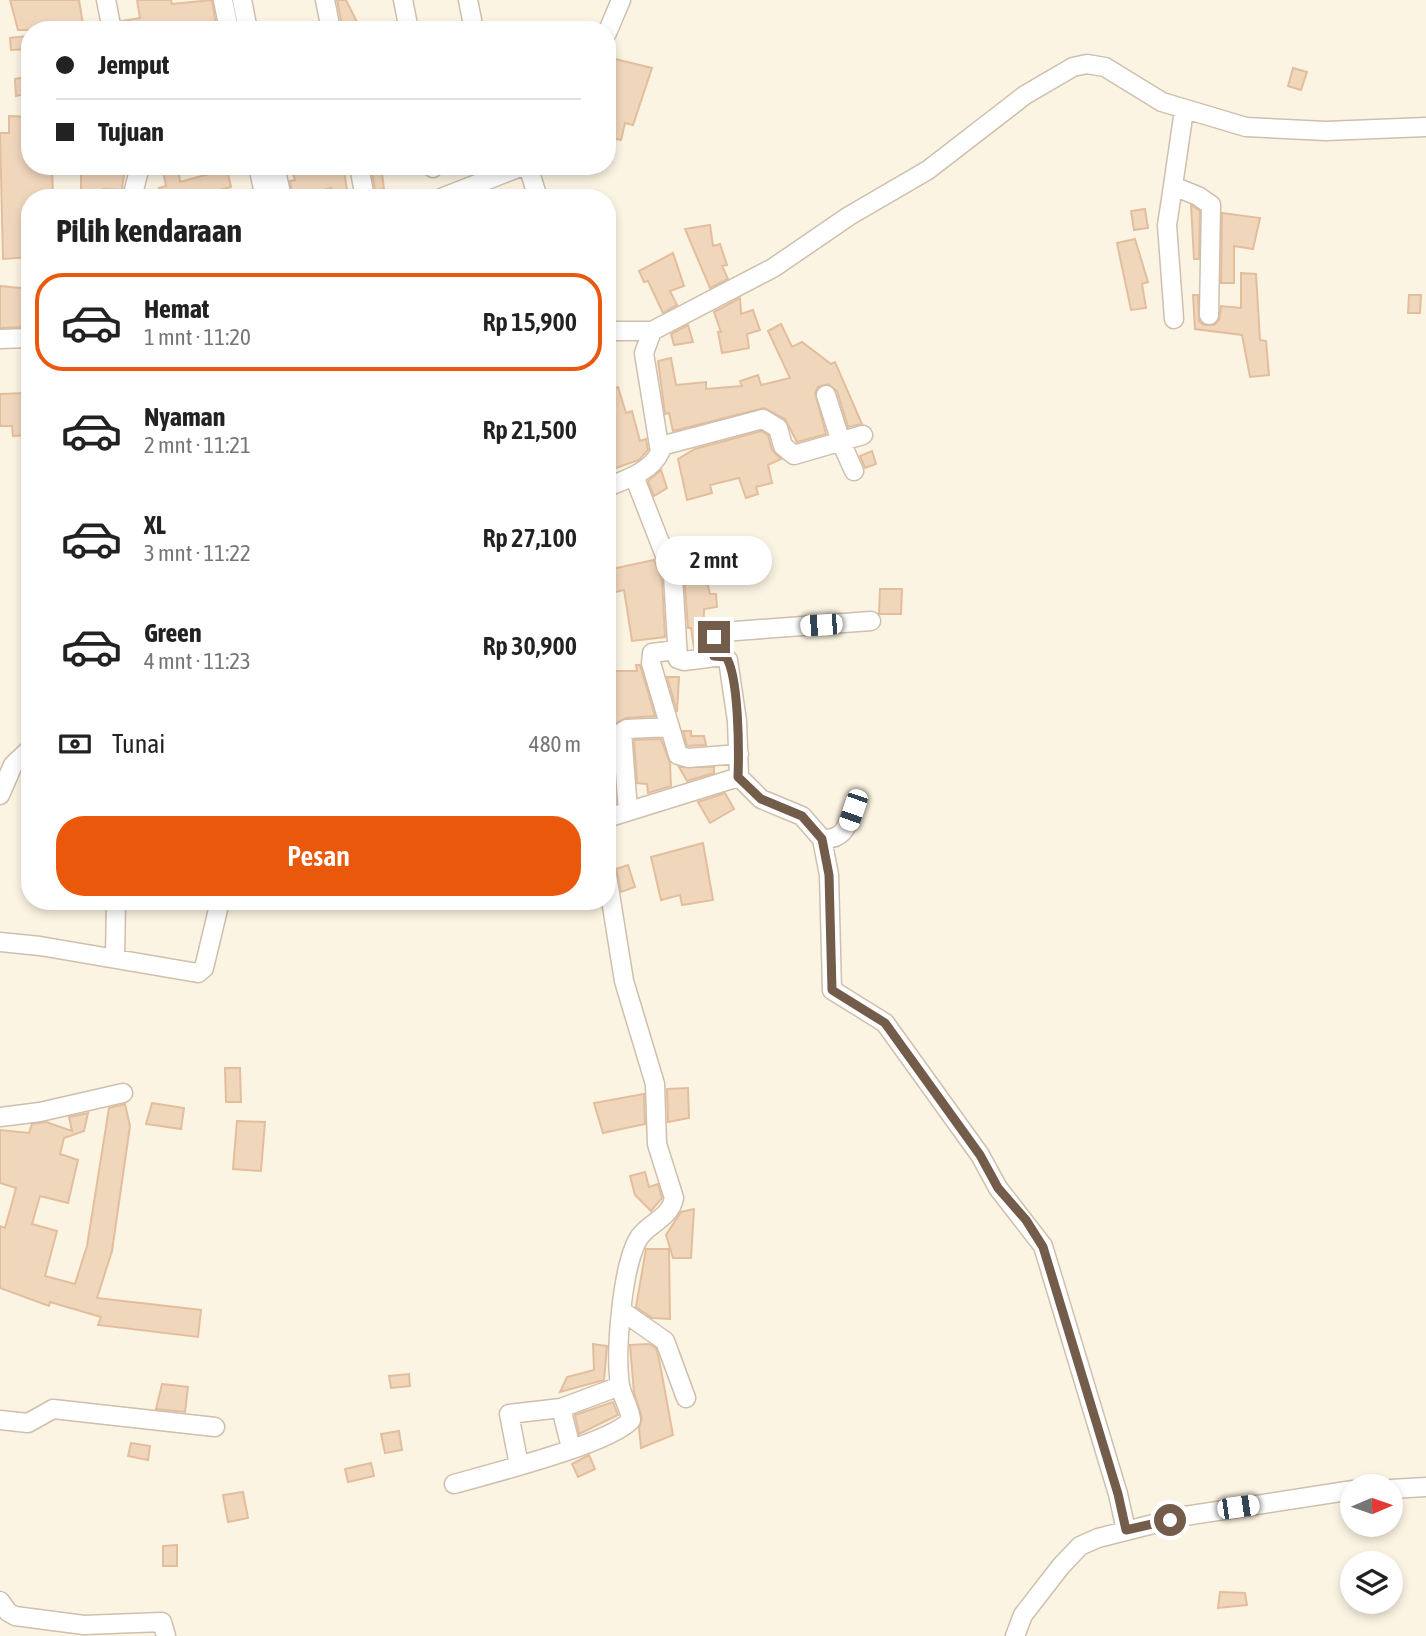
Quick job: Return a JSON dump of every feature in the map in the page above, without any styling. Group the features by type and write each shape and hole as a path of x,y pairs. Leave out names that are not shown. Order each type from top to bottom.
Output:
{"street":[{"path":"106,0 110,21"},
{"path":"223,0 227,21"},
{"path":"242,0 246,21"},
{"path":"325,0 329,21"},
{"path":"403,0 406,21"},
{"path":"468,0 472,21"},
{"path":"612,21 621,0"},
{"path":"616,331 652,331 773,268 849,216 928,170 1025,96 1073,67 1087,64 1105,67 1162,102 1246,127 1278,131 1426,127"},
{"path":"1174,319 1167,225 1184,110"},
{"path":"465,189 502,175"},
{"path":"1173,186 1198,196 1211,205 1209,315"},
{"path":"616,483 634,476 658,457 661,446 644,353 652,331"},
{"path":"0,339 21,338"},
{"path":"826,395 841,442 854,471"},
{"path":"661,446 763,419 778,428 783,446 794,455 863,435"},
{"path":"634,476 673,576 678,659 684,661 714,656 726,657 731,667 739,754 738,777 761,799 802,816 822,839 829,875 832,990 885,1023 980,1155 998,1188 1026,1220 1043,1247 1118,1494 1126,1530"},
{"path":"714,656 714,637 722,632 871,621"},
{"path":"676,650 652,653 651,663 657,675 678,755 688,758 739,754"},
{"path":"628,811 622,732 627,729 670,727"},
{"path":"0,795 6,763"},
{"path":"616,815 738,777"},
{"path":"822,839 835,839 843,833 853,810"},
{"path":"115,958 116,910"},
{"path":"0,942 201,972 218,910"},
{"path":"454,1484 570,1448 629,1424 631,1416 620,1386 618,1346 622,1311 637,1240 666,1215 674,1198 657,1144 654,1084 624,981 613,910"},
{"path":"0,1116 40,1112 123,1093"},
{"path":"622,1311 665,1341 686,1398"},
{"path":"519,1465 509,1414 561,1408 620,1386"},
{"path":"561,1408 570,1448"},
{"path":"0,1420 29,1423 53,1409 215,1427"},
{"path":"1404,1488 1426,1487"},
{"path":"1015,1636 1023,1615 1072,1553 1098,1538 1185,1516 1340,1492"},
{"path":"0,1601 8,1612 15,1616 78,1625 162,1622 166,1636"}],"building":[{"path":"10,0 79,0 82,21 21,21 21,30 18,30"},
{"path":"137,0 171,0 172,4 212,0 216,21 122,21 140,18"},
{"path":"337,0 346,0 356,21 341,21"},
{"path":"21,37 21,49 11,50 10,38"},
{"path":"616,59 652,68 633,125 625,123 621,140 616,139"},
{"path":"1293,68 1307,72 1301,90 1288,86"},
{"path":"21,78 21,95 16,96 15,79"},
{"path":"9,116 21,117 21,175 52,175 53,189 21,189 21,258 3,259 0,133 9,133"},
{"path":"81,175 124,175 122,189 81,189"},
{"path":"164,175 179,175 180,182 205,175 228,175 231,187 159,189 166,186"},
{"path":"294,175 345,175 347,189 291,189 290,181 295,180"},
{"path":"372,175 382,175 384,189 375,189"},
{"path":"1191,205 1200,211 1199,259 1194,259"},
{"path":"1145,209 1148,228 1134,230 1131,211"},
{"path":"1222,213 1260,218 1253,249 1234,246 1234,283 1221,283"},
{"path":"710,225 713,246 720,244 727,265 722,266 728,279 710,288 685,229"},
{"path":"1135,239 1148,282 1142,284 1146,308 1131,310 1117,243"},
{"path":"673,253 684,286 670,291 677,305 663,313 648,281 644,282 639,271"},
{"path":"1241,273 1256,274 1260,340 1266,341 1269,375 1250,377 1242,335 1195,329 1193,295 1198,295 1199,321 1204,325 1214,325 1219,320 1221,306 1241,308"},
{"path":"0,286 21,288 21,327 0,328"},
{"path":"1409,295 1421,295 1420,313 1408,313"},
{"path":"740,298 741,314 753,310 760,330 747,334 749,348 722,353 718,332 721,332 714,312"},
{"path":"781,324 792,347 802,342 831,364 835,362 862,424 848,427 837,391 828,384 818,387 815,393 826,434 797,442 785,419 764,408 673,431 669,413 665,414 658,361 671,358 676,385 706,382 706,389 742,386 740,381 758,375 761,385 790,378 768,331"},
{"path":"688,325 693,342 674,345 671,334"},
{"path":"618,387 626,413 632,411 640,441 646,439 648,450 639,460 616,468"},
{"path":"21,393 21,436 13,436 12,426 0,426 0,394"},
{"path":"761,431 768,435 772,450 781,459 768,465 772,483 756,487 758,494 746,498 739,478 710,485 712,493 687,500 678,459 695,449"},
{"path":"872,451 876,464 865,468 860,456"},
{"path":"661,470 667,488 654,496 648,481"},
{"path":"654,560 662,580 665,637 632,641 624,590 616,592 616,568"},
{"path":"704,570 710,594 716,594 717,607 704,609 703,646 694,648 691,628 688,628 684,575"},
{"path":"880,589 902,589 901,614 879,614"},
{"path":"636,665 640,665 655,716 626,718 616,723 616,671 637,671"},
{"path":"667,677 679,677 677,712"},
{"path":"683,731 691,731 691,736 704,736 706,745 687,746"},
{"path":"661,739 670,763 671,786 648,793 647,784 637,783 634,740"},
{"path":"679,767 714,767 714,773 687,781"},
{"path":"725,793 734,809 710,823 698,802"},
{"path":"703,843 713,900 682,905 680,895 661,900 651,857"},
{"path":"628,865 635,887 621,892 616,869"},
{"path":"225,1068 240,1068 241,1102 226,1102"},
{"path":"688,1088 689,1118 668,1122 667,1089"},
{"path":"644,1094 645,1124 603,1133 594,1103"},
{"path":"152,1103 184,1108 181,1129 146,1124"},
{"path":"125,1104 130,1126 112,1251 97,1298 201,1310 198,1337 98,1325 101,1317 50,1302 49,1306 0,1288 0,1226 5,1228 16,1188 0,1183 0,1130 29,1133 32,1124 46,1122 72,1131 69,1117 88,1113 84,1131 64,1138 60,1154 78,1160 68,1203 40,1196 32,1224 57,1231 45,1276 75,1284 87,1246 109,1108"},
{"path":"237,1121 265,1122 261,1171 233,1169"},
{"path":"645,1172 649,1187 658,1184 662,1198 651,1211 635,1195 630,1176"},
{"path":"694,1209 691,1258 673,1258 666,1235 681,1212"},
{"path":"646,1249 669,1249 670,1319 652,1318 636,1307"},
{"path":"593,1344 607,1346 604,1380 560,1392 567,1377 594,1370"},
{"path":"649,1344 656,1348 659,1359 673,1435 641,1448 639,1428 642,1418 634,1393 630,1345"},
{"path":"409,1374 410,1386 391,1388 389,1376"},
{"path":"162,1384 188,1387 185,1412 156,1409"},
{"path":"613,1402 618,1415 579,1434 575,1415"},
{"path":"399,1431 402,1450 385,1453 381,1434"},
{"path":"131,1443 150,1446 148,1460 128,1456"},
{"path":"589,1455 595,1469 578,1477 572,1464"},
{"path":"371,1463 374,1476 348,1482 345,1469"},
{"path":"243,1492 248,1518 228,1522 223,1495"},
{"path":"177,1545 177,1566 163,1566 163,1546"},
{"path":"1220,1592 1245,1593 1247,1605 1218,1608"}],"route":[{"path":"714,637 714,656 726,657 731,667 737,721 738,777 761,799 802,816 822,839 829,875 832,990 885,1023 980,1155 998,1188 1026,1220 1043,1247 1118,1494 1126,1530 1170,1520"}]}
